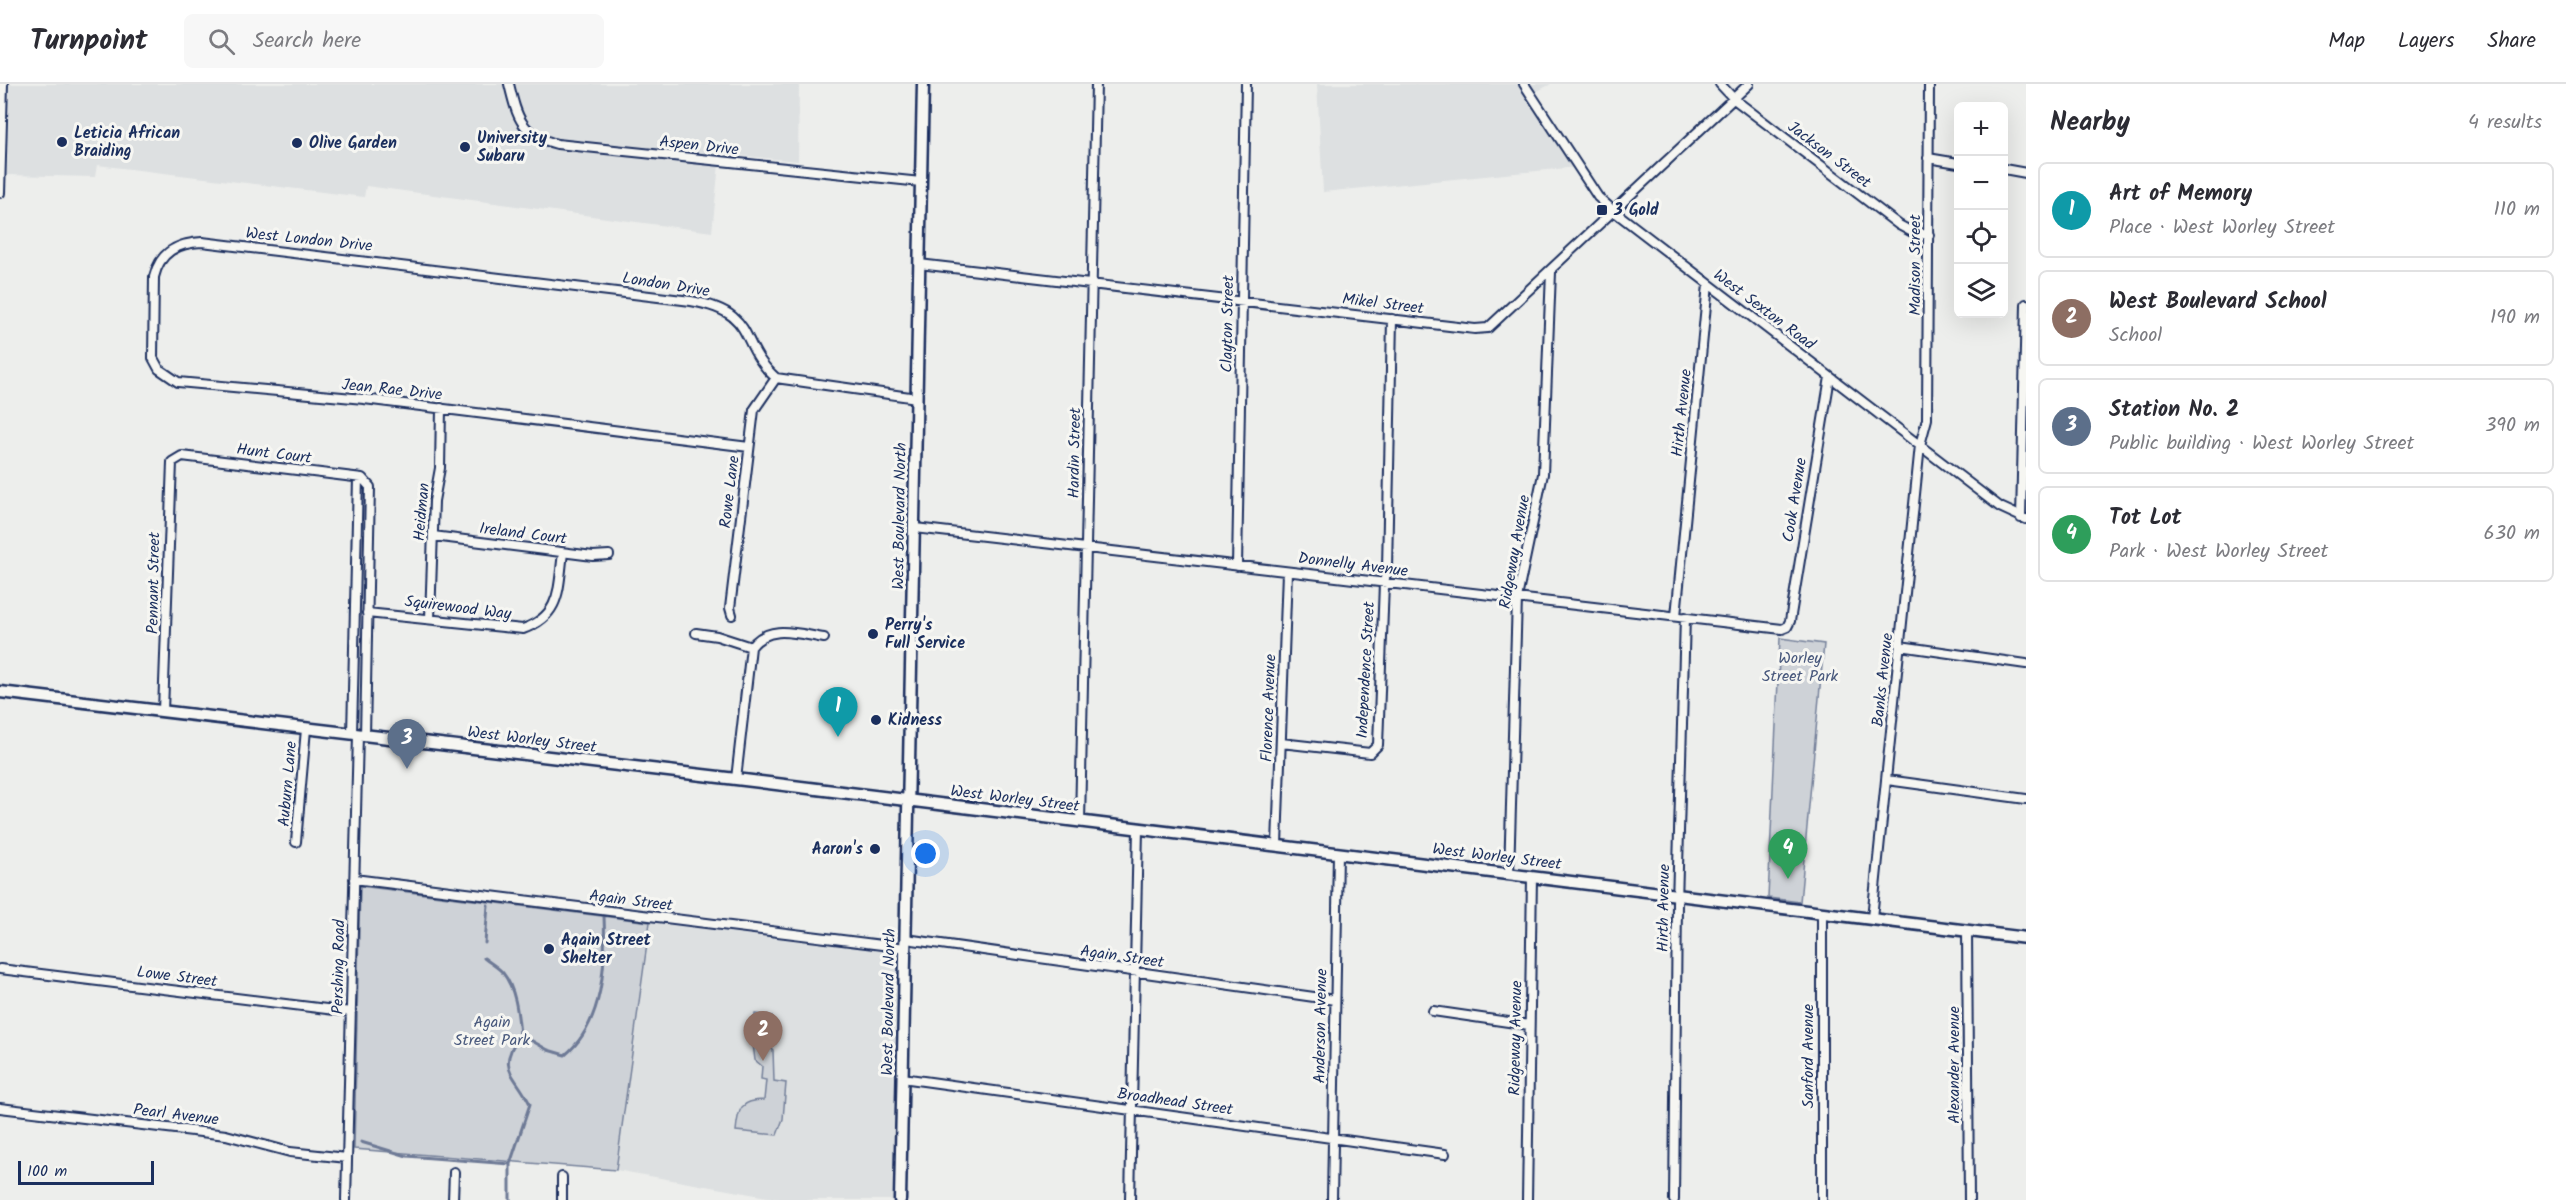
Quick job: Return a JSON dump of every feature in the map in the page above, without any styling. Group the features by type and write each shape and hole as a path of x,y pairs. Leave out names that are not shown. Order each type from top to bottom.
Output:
{"street":[{"path":"0,193 3,84"},
{"name":"Aspen Drive","path":"509,84 516,113 521,122 542,140 557,144 921,182"},
{"name":"West Boulevard North","path":"900,1200 923,84"},
{"name":"Hardin Street","path":"1080,822 1096,84"},
{"name":"Clayton Street","path":"1237,566 1246,84"},
{"name":"West Sexton Road","path":"1524,84 1599,197 1615,212 2000,507 2024,518"},
{"name":"Jackson Street","path":"1720,84 1734,99 1899,225 1914,233 1929,235"},
{"name":"Mikel Street","path":"919,264 1475,329 1488,328 1551,272 1749,84"},
{"name":"Madison Street","path":"1920,444 1928,409 1929,84"},
{"path":"1928,158 1954,162"},
{"path":"2008,171 2026,173"},
{"name":"West London Drive","path":"169,250 202,242 447,270"},
{"name":"Jean Rae Drive","path":"169,250 156,268 154,278 153,358 159,369 168,376 193,386 364,399 749,447"},
{"name":"London Drive","path":"447,270 713,305 742,325 760,361 776,378"},
{"name":"Ridgeway Avenue","path":"1509,874 1517,598 1543,474 1551,272"},
{"name":"Hirth Avenue","path":"1676,616 1708,284"},
{"path":"2024,518 2026,304"},
{"name":"Independence Street","path":"1281,743 1370,753 1378,744 1384,583 1387,569 1392,319"},
{"name":"Cook Avenue","path":"1787,627 1830,377"},
{"path":"776,378 917,398"},
{"name":"Rowe Lane","path":"732,615 730,608 754,410 776,378"},
{"name":"Heidman","path":"430,619 434,501 440,468 441,408"},
{"name":"Banks Avenue","path":"1872,918 1920,444"},
{"name":"Hunt Court","path":"176,458 182,456 358,478 368,482"},
{"name":"Pennant Street","path":"163,711 166,683 170,468 176,458"},
{"path":"358,478 358,735"},
{"name":"Pershing Road","path":"346,1200 358,735 367,613 370,487 368,482"},
{"name":"Donnelly Avenue","path":"915,528 1787,627"},
{"name":"Ireland Court","path":"433,536 563,552 609,555"},
{"name":"Squirewood Way","path":"367,613 514,630 535,624 543,620 555,604 563,552"},
{"name":"Florence Avenue","path":"1277,845 1287,572"},
{"name":"Hirth Avenue","path":"1674,1200 1677,894 1685,617"},
{"path":"736,779 751,647 763,633 773,632 824,638"},
{"path":"696,633 717,636 751,647"},
{"path":"1900,646 2026,664"},
{"name":"West Worley Street","path":"0,693 736,779 2026,938"},
{"name":"Auburn Lane","path":"296,842 306,729"},
{"path":"1887,780 2026,799"},
{"path":"1130,1200 1138,829"},
{"name":"Anderson Avenue","path":"1332,1200 1338,853"},
{"name":"Ridgeway Avenue","path":"1527,1200 1532,877"},
{"name":"Again Street","path":"354,879 1134,972 1335,1000"},
{"name":"Sanford Avenue","path":"1822,912 1822,1200"},
{"name":"Alexander Avenue","path":"1967,930 1969,1200"},
{"name":"Lowe Street","path":"0,969 351,1012"},
{"path":"1433,1011 1529,1025"},
{"name":"Broadhead Street","path":"902,1078 1444,1154"},
{"name":"Pearl Avenue","path":"0,1108 226,1135 290,1152 347,1158"},
{"path":"453,1200 454,1172"},
{"path":"562,1178 562,1200"}],"shaded area":[{"path":"10,84 799,84 798,161 720,154 712,232 366,186 364,197 97,165 95,177 7,175"},
{"path":"1317,84 1551,84 1532,94 1577,167 1323,192"},
{"path":"650,922 897,953 893,1200 784,1200 616,1170"}],"green space":[{"name":"Worley Street Park","path":"1780,638 1824,644 1800,902 1768,898"},
{"name":"Again Street Park","path":"360,886 650,922 616,1170 354,1149"},
{"path":"755,1014 772,1016 768,1045 773,1050 774,1081 786,1083 783,1119 777,1135 736,1131 742,1107 756,1100 764,1100 766,1080 761,1079 762,1066 755,1060 752,1036"}],"waterway":[{"path":"606,904 611,896"},
{"path":"485,943 488,905"},
{"path":"520,1034 548,1050 565,1055 578,1042 588,1026 600,991 603,972 604,916"},
{"path":"484,958 503,973 514,994 520,1034 513,1046 508,1064 513,1077 530,1104 510,1164"},
{"path":"361,1142 407,1156 510,1164 510,1200"}],"place":[{"name":"Leticia African Braiding","path":"62,142"},
{"name":"Olive Garden","path":"297,143"},
{"name":"University Subaru","path":"465,147"},
{"name":"3 Gold","path":"1602,210"},
{"name":"Perry's Full Service","path":"873,634"},
{"name":"Kidness","path":"876,720"},
{"name":"Art of Memory","path":"838,737"},
{"name":"Station No. 2","path":"407,769"},
{"name":"Aaron's","path":"875,849"},
{"name":"Tot Lot","path":"1788,879"},
{"name":"Again Street Shelter","path":"549,949"},
{"name":"West Boulevard School","path":"763,1061"}]}
